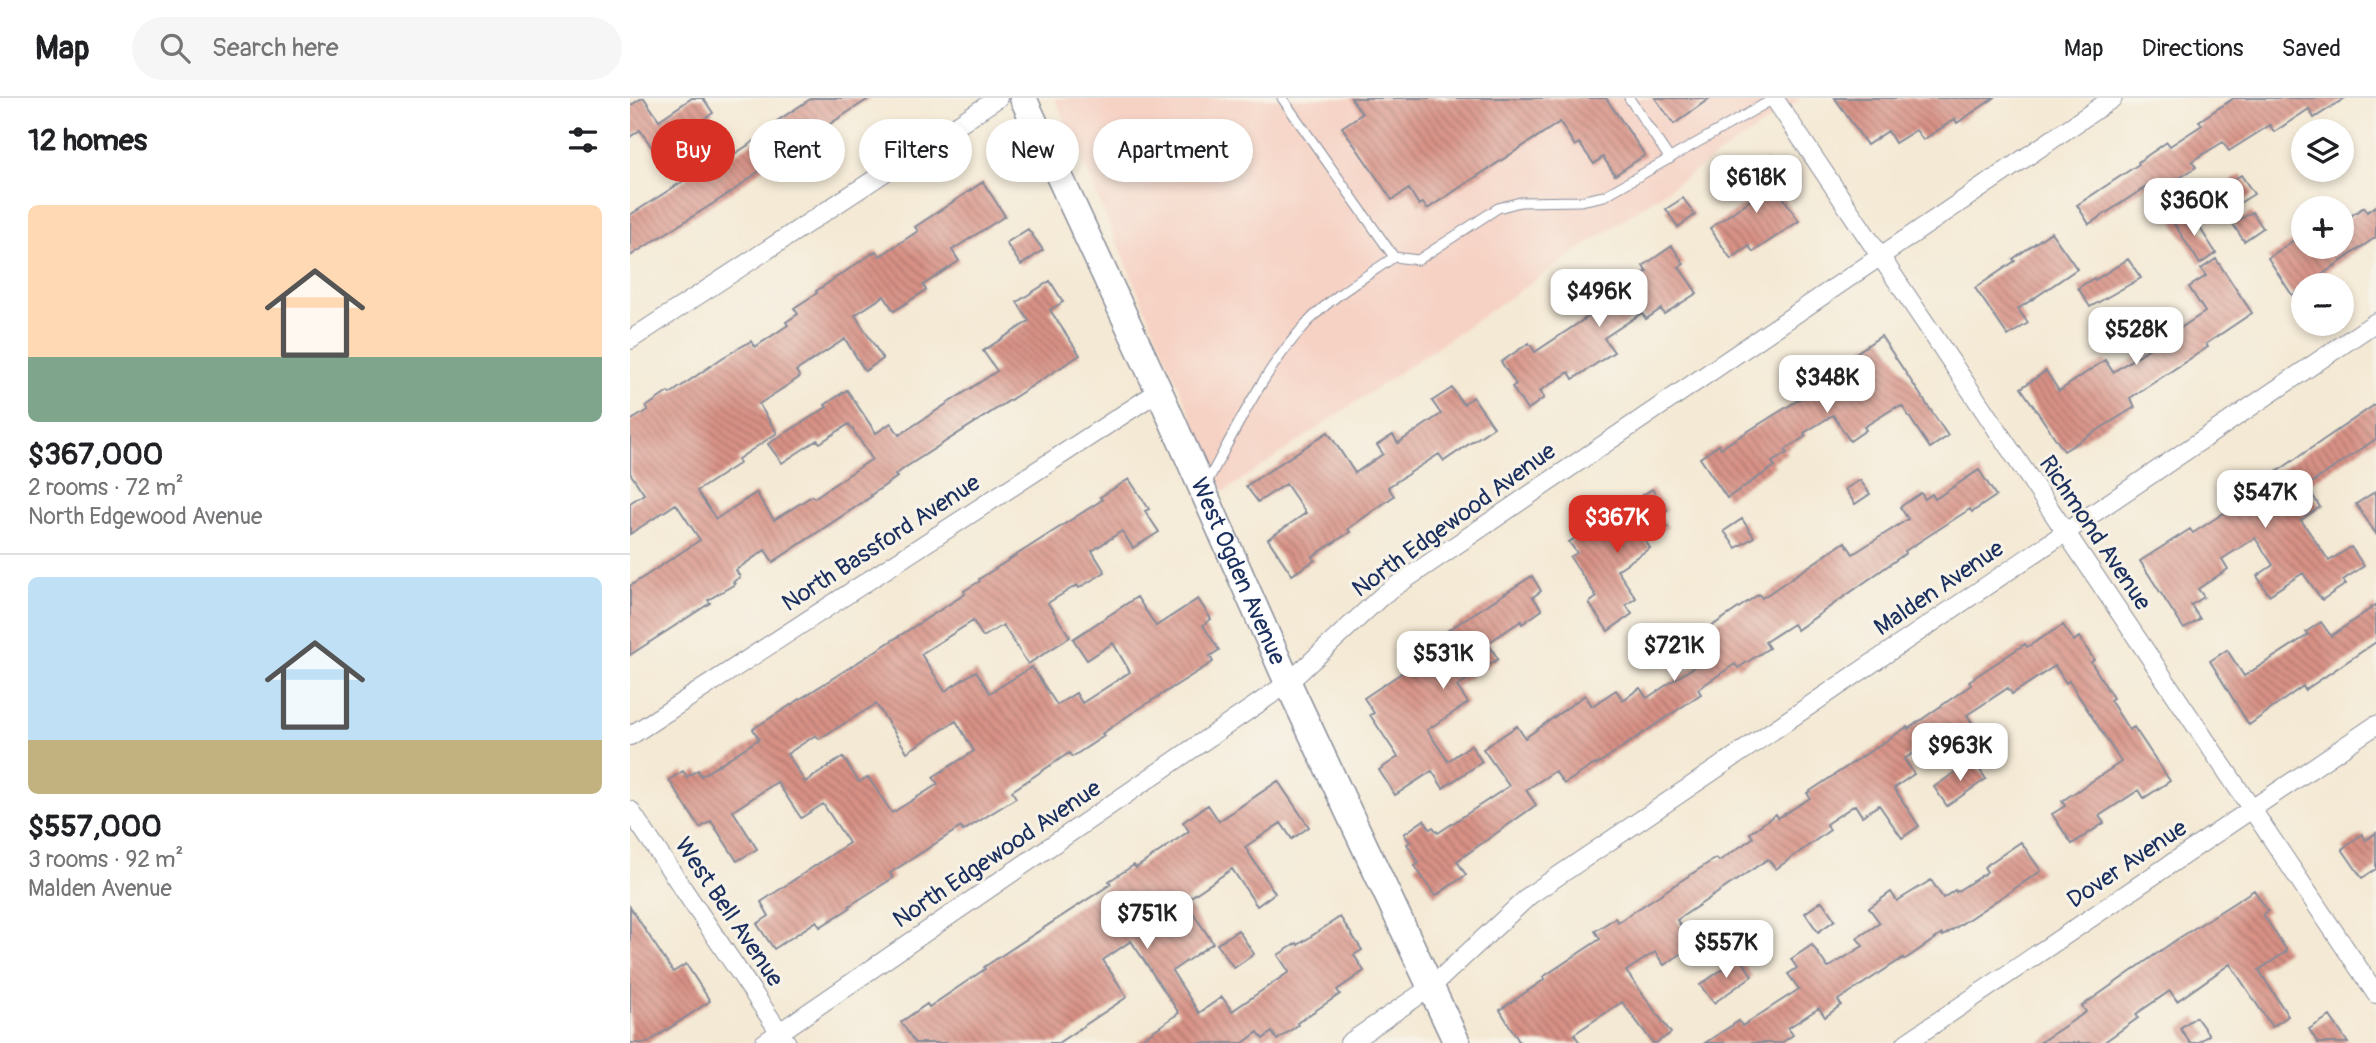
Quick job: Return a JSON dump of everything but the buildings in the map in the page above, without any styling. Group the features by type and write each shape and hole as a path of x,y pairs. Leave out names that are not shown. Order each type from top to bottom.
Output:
{"main road":[{"name":"West Ogden Avenue","path":"1023,98 1159,391 1288,684 1457,1043"}],"street":[{"path":"630,340 998,98"},
{"name":"Richmond Avenue","path":"1773,98 2376,994"},
{"name":"North Edgewood Avenue","path":"764,1043 783,1038 1288,684 1384,594 2113,98"},
{"name":"Malden Avenue","path":"1349,1043 1431,987 1530,895 2376,322"},
{"name":"North Bassford Avenue","path":"630,736 1159,391"},
{"name":"Dover Avenue","path":"1906,1043 2376,725"},
{"name":"West Bell Avenue","path":"630,810 783,1038"}],"lane":[{"path":"1282,98 1394,257"},
{"path":"1629,98 1670,159"},
{"path":"1202,491 1268,375 1307,322 1332,300 1394,257 1418,260 1498,208 1520,202 1580,201 1604,196 1773,98"}],"shaded area":[{"path":"1055,98 1802,98 1224,492 1079,154 1079,119 1064,119"}]}
